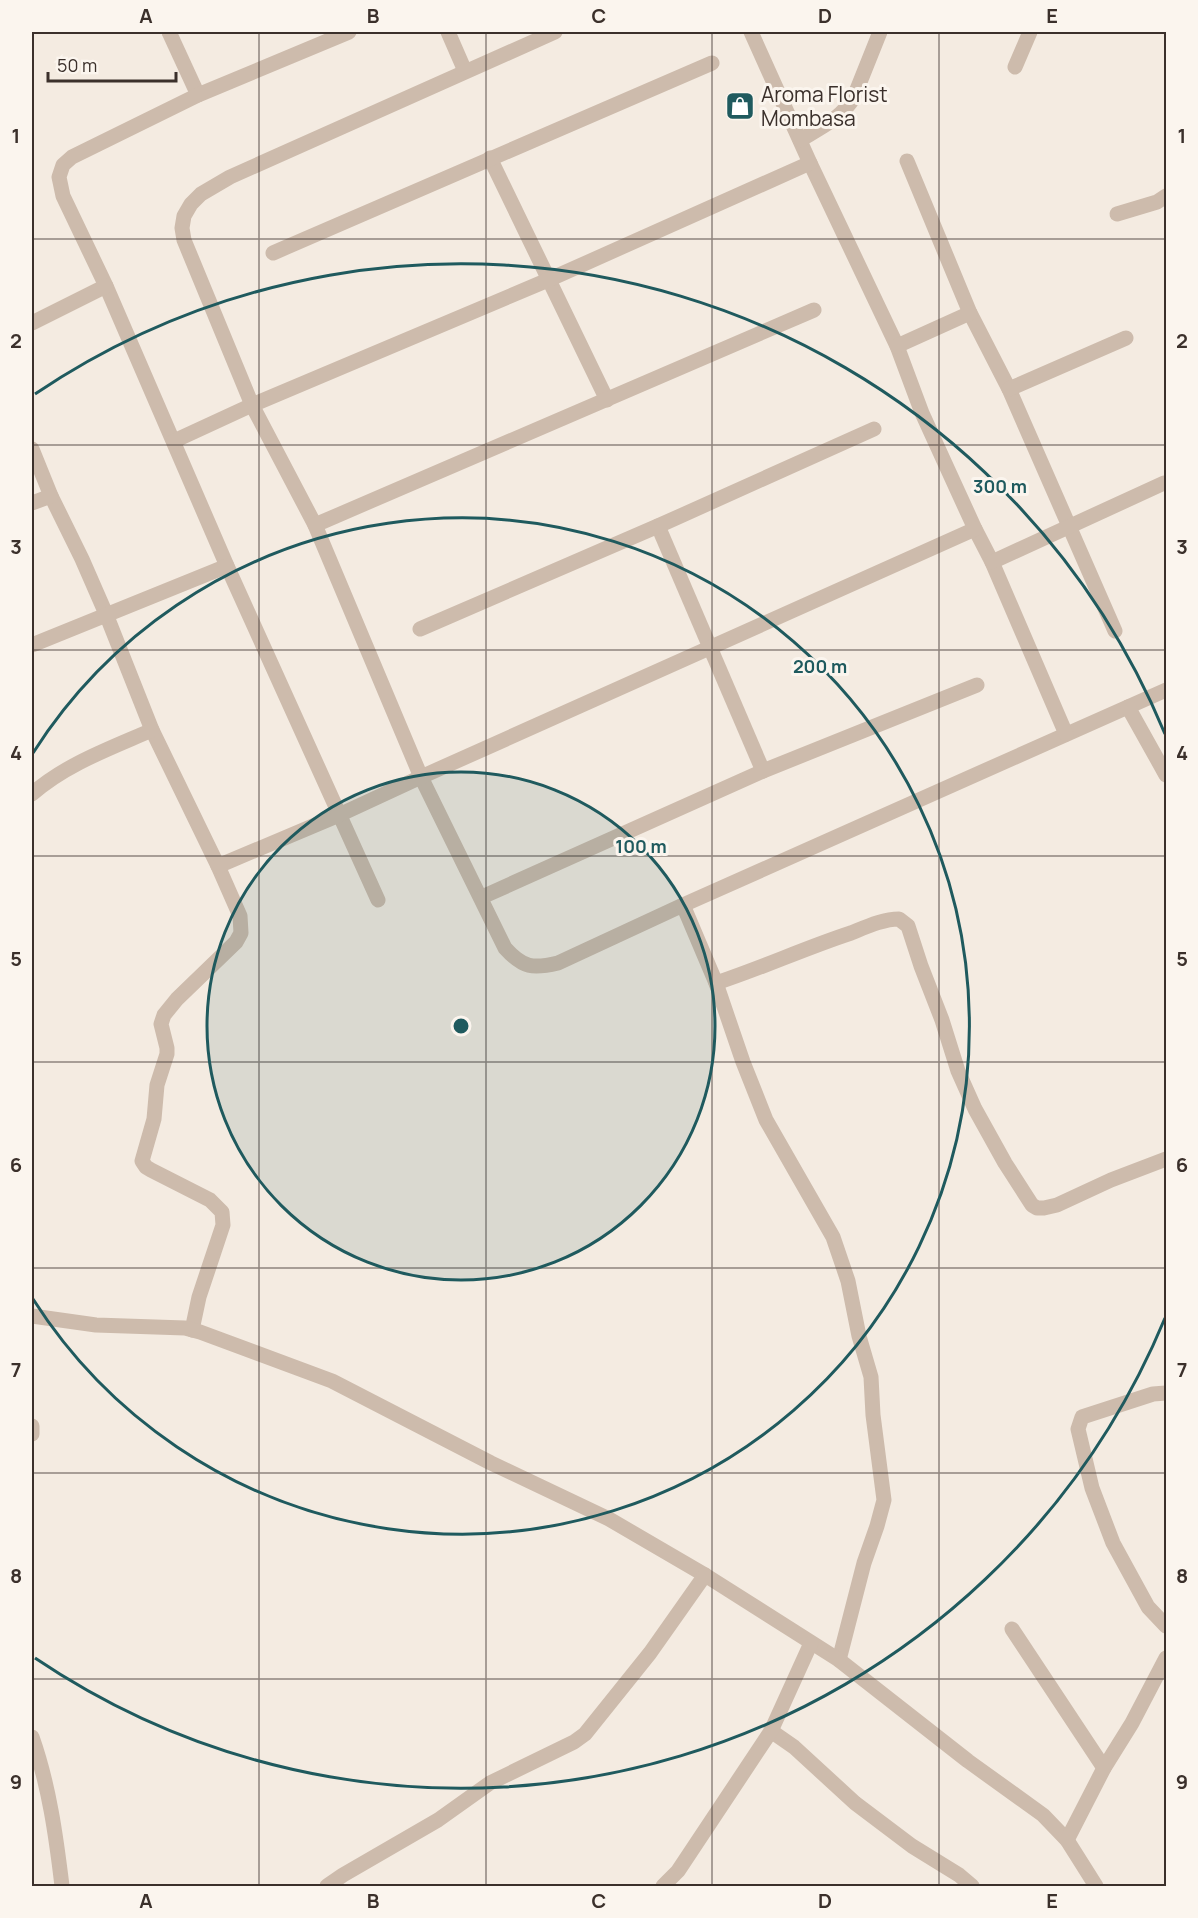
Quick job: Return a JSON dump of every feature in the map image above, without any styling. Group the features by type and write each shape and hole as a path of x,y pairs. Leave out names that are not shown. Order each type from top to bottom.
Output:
{"street":[{"path":"169,32 198,95"},
{"path":"349,32 198,95 72,156 63,165 59,177 63,196 106,286 227,566 378,900"},
{"path":"448,32 465,71"},
{"path":"555,32 230,177 201,194 191,204 184,216 182,228 184,240 252,405 315,525 421,777 506,948 515,958 526,966 541,967 558,963 1167,690"},
{"path":"751,32 897,346 922,413 992,562 1066,734"},
{"path":"800,140 830,123 849,106 880,32"},
{"path":"1015,68 1030,32"},
{"path":"273,253 712,63"},
{"path":"490,158 607,400"},
{"path":"907,161 970,313 1008,389 1115,631"},
{"path":"174,441 252,405 549,280 810,163"},
{"path":"1117,214 1157,202 1167,196"},
{"path":"32,323 106,286"},
{"path":"315,525 814,310"},
{"path":"897,346 970,313"},
{"path":"1008,389 1126,338"},
{"path":"420,629 874,429"},
{"path":"32,449 51,496 106,614 152,730 240,916 241,933 236,942 177,999 164,1016 161,1024 167,1054 157,1085 154,1119 142,1161 151,1170 210,1200 222,1212 223,1225 199,1297 192,1330"},
{"path":"992,562 1164,483"},
{"path":"32,503 51,496"},
{"path":"658,526 763,771"},
{"path":"218,866 339,816 421,777 975,529"},
{"path":"32,645 227,566"},
{"path":"482,897 763,771 977,685"},
{"path":"1128,707 1167,775"},
{"path":"32,794 54,776 152,730"},
{"path":"683,905 716,984 766,1120 832,1237 848,1281 859,1336 871,1377 873,1415 884,1500 864,1563 839,1660"},
{"path":"716,984 808,947 899,919 908,926 958,1071 975,1109 1032,1205 1037,1208 1057,1205 1111,1180 1167,1160"},
{"path":"32,1316 96,1325 173,1327 192,1330 332,1382 491,1463 609,1519 705,1575 839,1660 959,1755 1043,1815 1067,1840 1096,1887"},
{"path":"1167,1393 1153,1394 1082,1417 1078,1429 1092,1488 1113,1543 1148,1607 1167,1626"},
{"path":"32,1426 32,1434"},
{"path":"327,1887 352,1869 438,1820 490,1784 574,1742 592,1725 650,1653 705,1575"},
{"path":"1012,1629 1104,1768"},
{"path":"663,1887 678,1871 771,1731 811,1642"},
{"path":"1067,1840 1104,1768 1132,1723 1167,1658"},
{"path":"771,1731 794,1747 855,1803 912,1846 959,1875 972,1887"},
{"path":"32,1737 55,1828 62,1887"}],"place":[{"name":"Aroma Florist Mombasa","path":"740,106"}]}
